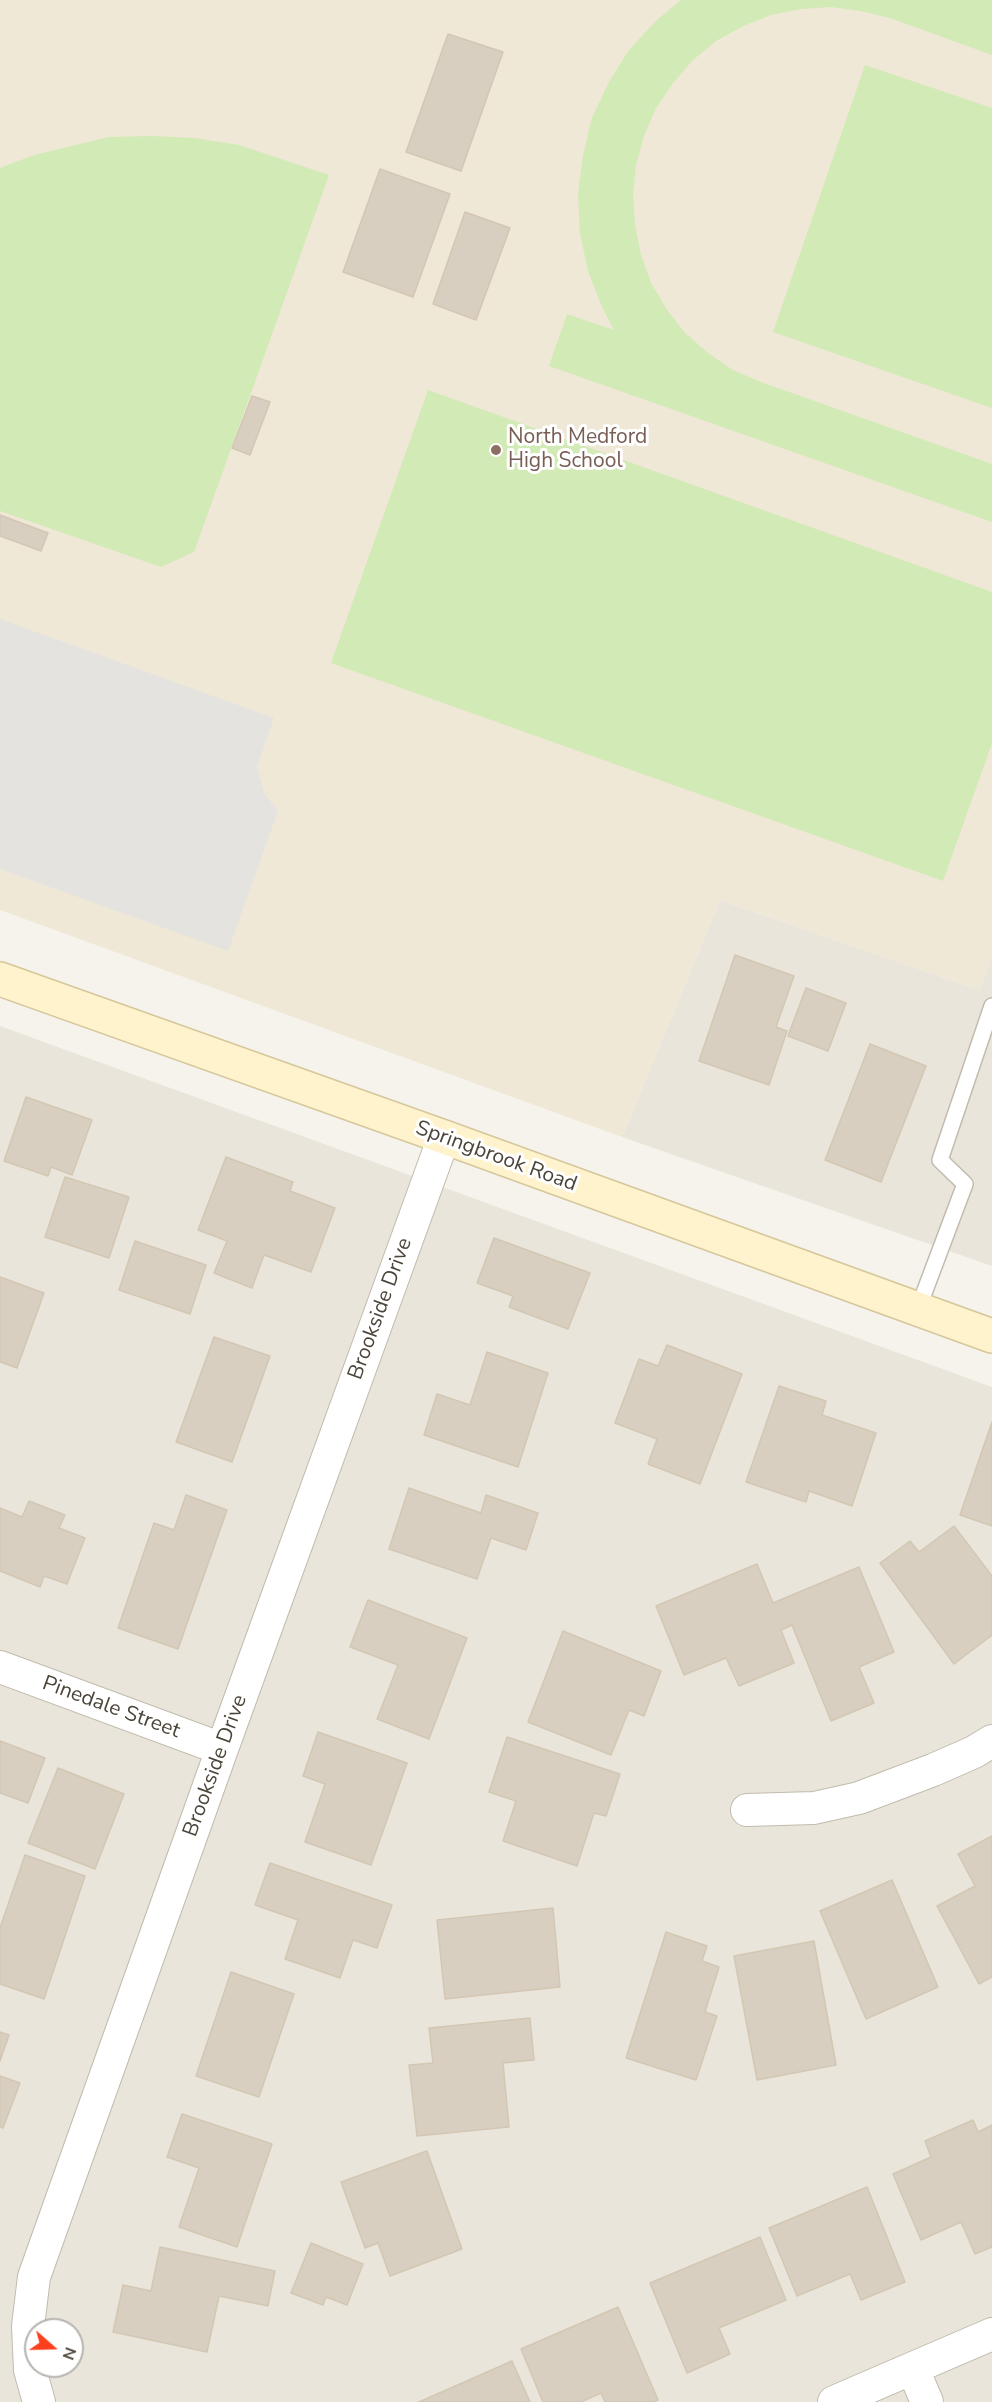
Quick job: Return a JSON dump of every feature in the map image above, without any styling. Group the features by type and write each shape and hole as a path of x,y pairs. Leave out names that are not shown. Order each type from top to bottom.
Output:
{"street":[{"name":"Springbrook Road","path":"0,979 992,1336"},
{"name":"Brookside Drive","path":"39,2402 30,2370 28,2326 34,2277 444,1137"},
{"name":"Pinedale Street","path":"0,1667 222,1749"},
{"path":"747,1810 814,1808 859,1798 975,1752 992,1741"},
{"path":"834,2402 992,2334"},
{"path":"913,2369 927,2402"}],"lane":[{"path":"918,1309 965,1184 940,1160 992,1006"}],"shaded area":[{"name":"North Medford High School","path":"0,0 992,0 992,956 979,990 720,900 622,1137 0,910"},
{"path":"0,619 274,718 257,767 264,793 278,811 228,951 0,869"},
{"path":"720,900 979,990 992,956 992,1266 622,1137"},
{"path":"0,1026 992,1387 992,2402 0,2402"}],"green space":[{"path":"681,0 992,0 992,55 890,18 831,7 801,9 771,15 743,26 716,41 693,60 656,108 644,136 636,165 633,195 635,225 641,255 651,283 667,310 685,333 733,370 761,382 992,464 992,522 549,366 567,314 614,330 588,271 580,233 578,194 583,155 592,118 609,82 629,50 656,21"},
{"path":"865,65 992,108 992,408 773,332"},
{"path":"109,137 194,138 239,145 329,175 194,552 161,567 0,511 0,168 34,155"},
{"path":"428,390 992,592 992,743 943,881 331,663"}],"building":[{"path":"448,34 503,52 461,171 406,152"},
{"path":"380,169 450,194 413,297 343,272"},
{"path":"465,212 510,228 476,320 433,304"},
{"path":"252,396 270,402 250,455 232,448"},
{"path":"0,515 48,533 41,551 0,536"},
{"path":"735,955 794,976 776,1027 787,1031 769,1085 699,1061"},
{"path":"806,988 846,1003 828,1051 788,1036"},
{"path":"870,1044 926,1066 881,1182 825,1160"},
{"path":"26,1097 92,1120 72,1175 51,1167 48,1176 4,1161"},
{"path":"226,1157 293,1182 290,1191 335,1208 311,1272 264,1255 252,1288 214,1273 227,1241 198,1230"},
{"path":"65,1177 129,1197 109,1258 45,1237"},
{"path":"494,1238 590,1273 568,1329 509,1307 513,1296 477,1283"},
{"path":"135,1241 206,1265 190,1314 119,1290"},
{"path":"0,1277 44,1293 17,1368 0,1362"},
{"path":"214,1337 270,1356 232,1462 176,1442"},
{"path":"667,1345 742,1374 700,1484 648,1464 657,1439 615,1423 639,1359 658,1366"},
{"path":"487,1352 548,1373 518,1467 424,1435 437,1394 470,1405"},
{"path":"779,1386 826,1401 822,1415 876,1433 852,1506 809,1491 806,1502 746,1482"},
{"path":"992,1422 992,1526 960,1515"},
{"path":"409,1488 481,1513 486,1495 538,1513 526,1550 491,1538 477,1579 389,1549"},
{"path":"186,1495 227,1510 178,1649 118,1628 154,1523 174,1530"},
{"path":"29,1501 65,1515 59,1528 85,1538 67,1584 44,1576 40,1587 0,1571 0,1508 22,1517"},
{"path":"954,1526 992,1576 992,1635 954,1664 880,1563 910,1541 919,1552"},
{"path":"757,1564 773,1603 859,1567 894,1652 859,1667 874,1703 831,1721 792,1625 781,1630 794,1663 739,1686 726,1658 684,1675 656,1606"},
{"path":"368,1600 467,1638 429,1739 377,1719 398,1665 350,1647"},
{"path":"563,1631 661,1671 644,1716 629,1710 611,1755 528,1722"},
{"path":"318,1732 407,1763 371,1865 305,1842 325,1784 303,1776"},
{"path":"507,1737 620,1774 606,1816 594,1813 577,1866 503,1841 516,1801 489,1792"},
{"path":"0,1741 45,1758 28,1803 0,1793"},
{"path":"58,1768 124,1794 95,1869 28,1843"},
{"path":"992,1836 992,1977 979,1984 937,1906 975,1886 958,1854"},
{"path":"25,1855 85,1876 44,1999 0,1984 0,1928"},
{"path":"270,1863 392,1905 377,1948 353,1940 340,1978 285,1959 298,1920 255,1905"},
{"path":"892,1880 938,1987 866,2019 820,1911"},
{"path":"553,1908 560,1987 445,1999 437,1920"},
{"path":"666,1932 707,1946 702,1961 719,1967 705,2012 717,2016 696,2080 626,2058"},
{"path":"814,1941 836,2065 757,2080 734,1956"},
{"path":"231,1972 294,1994 259,2097 196,2076"},
{"path":"530,2018 534,2060 503,2063 509,2127 417,2136 409,2065 433,2063 429,2028"},
{"path":"0,2032 9,2035 0,2061"},
{"path":"0,2076 20,2083 3,2128 0,2127"},
{"path":"182,2114 272,2144 237,2247 179,2227 199,2168 167,2157"},
{"path":"973,2120 978,2132 992,2125 992,2247 975,2254 961,2222 921,2240 893,2174 931,2157 925,2141"},
{"path":"427,2151 462,2249 390,2276 378,2243 365,2248 341,2182"},
{"path":"867,2187 905,2282 861,2300 850,2274 797,2296 769,2228"},
{"path":"760,2237 786,2300 719,2328 730,2354 687,2373 650,2283"},
{"path":"311,2243 363,2264 347,2305 326,2297 323,2305 291,2293"},
{"path":"160,2247 275,2271 268,2306 219,2296 207,2352 113,2332 123,2285 151,2291"},
{"path":"618,2307 658,2400 653,2402 605,2402 601,2393 581,2402 543,2402 521,2349"},
{"path":"512,2361 530,2402 419,2402"}],"place":[{"name":"North Medford High School","path":"496,450"}]}
